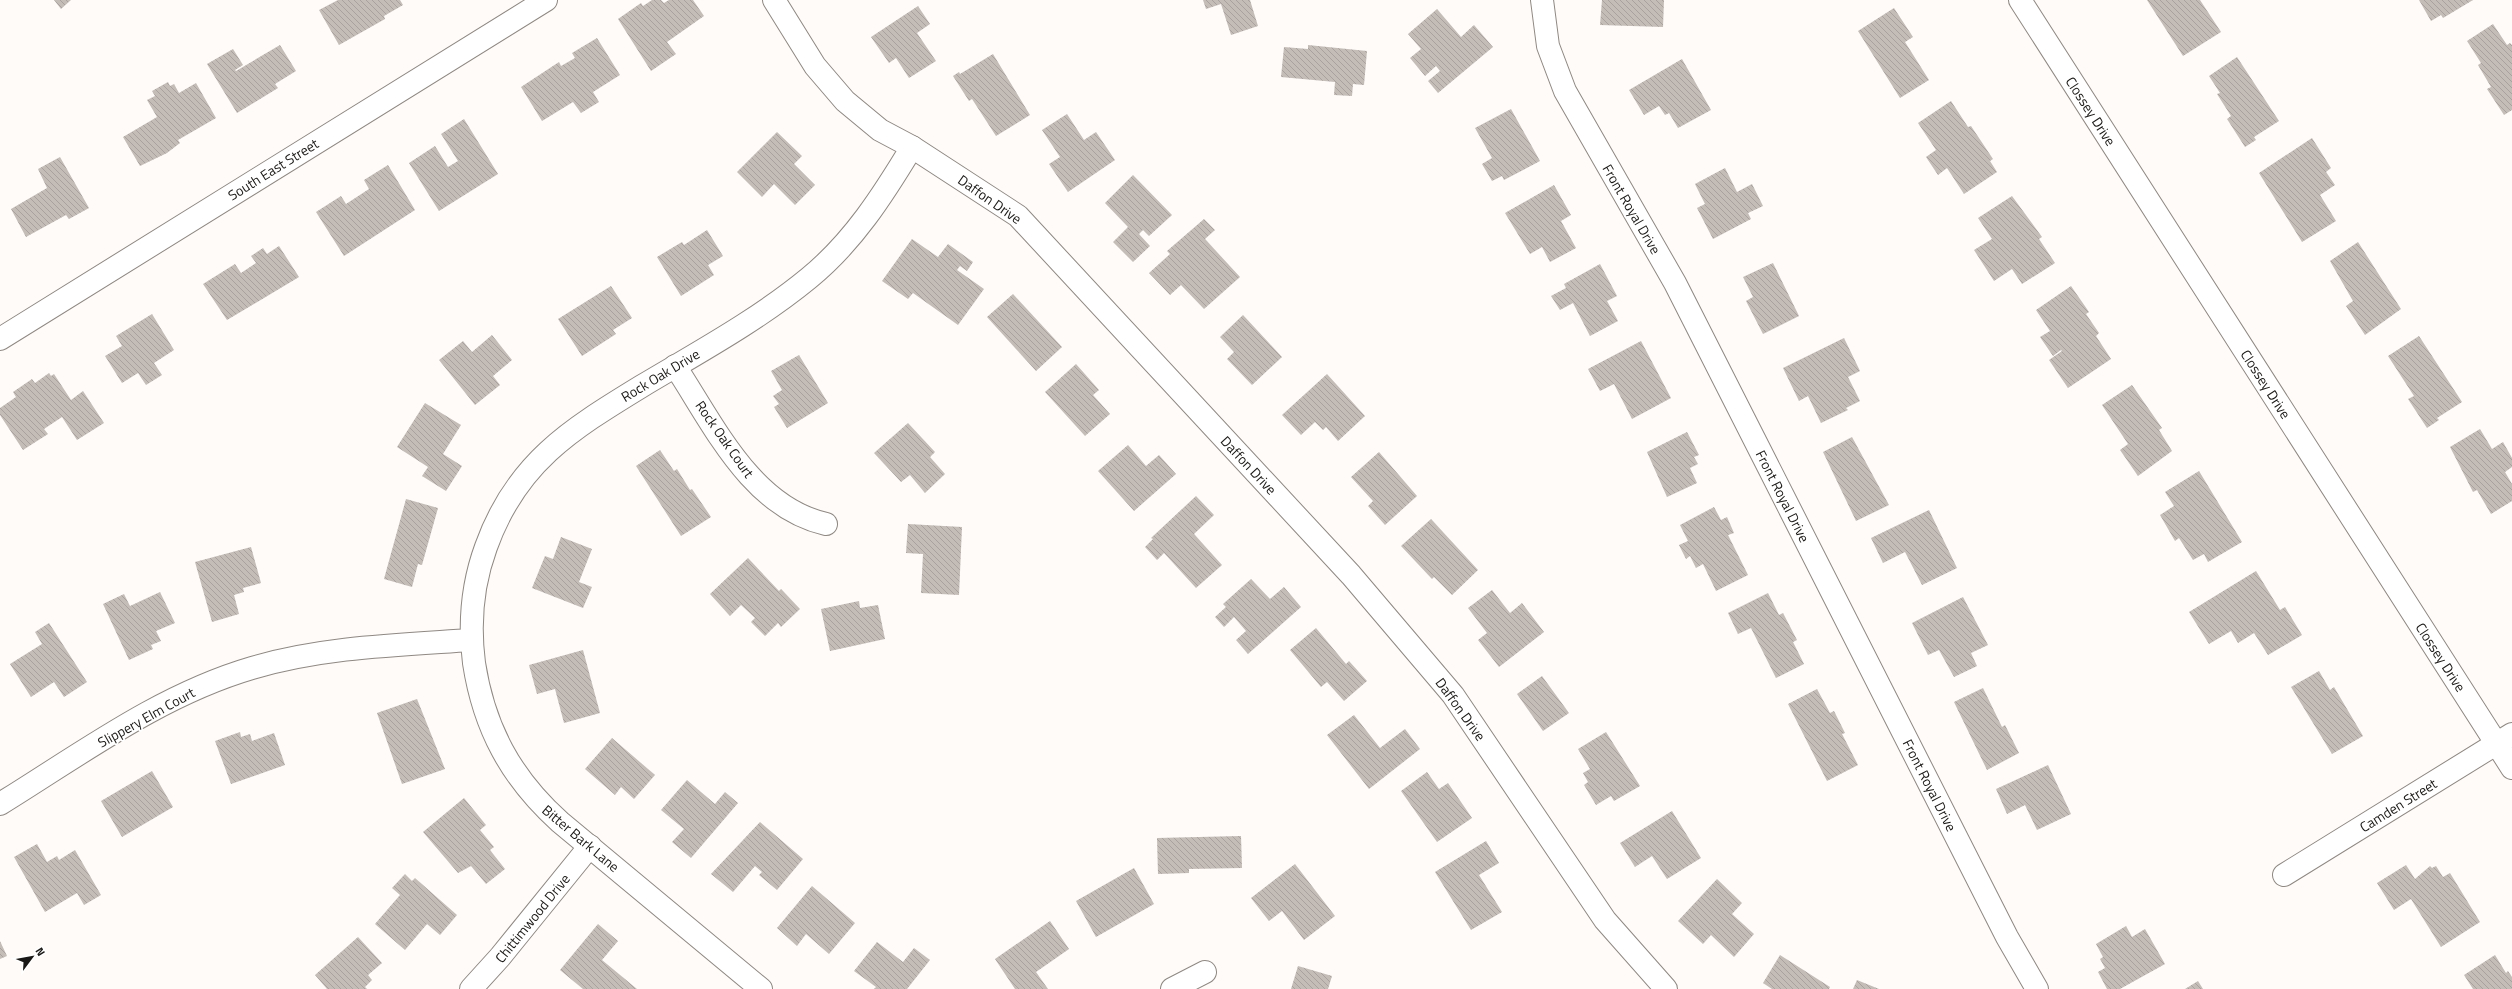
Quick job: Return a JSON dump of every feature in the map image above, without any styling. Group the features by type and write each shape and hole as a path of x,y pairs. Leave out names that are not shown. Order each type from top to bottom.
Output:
{"street":[{"name":"South East Street","path":"0,339 546,0"},
{"name":"Daffon Drive","path":"774,0 815,66 845,101 880,130 912,147 1018,216 1351,575 1453,695 1605,920 1666,989"},
{"name":"Front Royal Drive","path":"1542,0 1548,46 1564,91 1675,283 2007,937 2037,989"},
{"name":"Clossey Drive","path":"2020,0 2504,739 2512,768"},
{"name":"Rock Oak Drive","path":"471,640 473,605 481,562 496,521 517,486 544,455 570,431 764,312 811,277 851,237 869,214 912,147"},
{"name":"Rock Oak Court","path":"676,366 746,473 776,502 806,520 826,524"},
{"name":"Slippery Elm Court","path":"0,804 152,710 217,680 262,665 346,649 471,640"},
{"name":"Bitter Bark Lane","path":"471,640 475,675 483,709 496,741 520,780 543,806 761,989"},
{"name":"Camden Street","path":"2284,875 2504,739"},
{"name":"Chittimwood Drive","path":"471,989 500,957 590,846"},
{"path":"1172,989 1205,972"}],"building":[{"path":"54,0 71,0 61,9"},
{"path":"338,0 400,0 403,5 384,16 385,19 339,45 319,10"},
{"path":"652,0 661,0 664,3 669,0 693,0 704,16 667,42 676,54 651,71 618,19 641,3 643,6"},
{"path":"1203,0 1250,0 1258,26 1231,35 1221,4 1206,9"},
{"path":"1602,0 1664,0 1663,27 1600,25"},
{"path":"2147,0 2200,0 2221,32 2183,56"},
{"path":"2419,0 2473,0 2443,18 2441,15 2431,21"},
{"path":"918,6 930,24 917,33 936,61 909,78 896,58 889,63 871,37"},
{"path":"1894,8 1913,37 1905,42 1929,80 1900,98 1858,31"},
{"path":"1437,9 1461,37 1474,25 1493,47 1438,93 1428,81 1440,71 1436,66 1425,76 1410,58 1421,49 1408,34"},
{"path":"2493,24 2507,45 2510,43 2512,45 2512,110 2504,115 2487,89 2491,87 2478,65 2481,63 2467,41"},
{"path":"597,38 620,75 593,92 599,102 581,113 573,102 542,121 521,87 559,62 561,66 575,58 572,53"},
{"path":"280,45 296,71 275,84 278,88 237,113 207,64 233,49 243,65 235,70 236,71"},
{"path":"1308,45 1367,51 1364,85 1353,84 1352,96 1334,95 1335,82 1281,77 1284,47 1308,49"},
{"path":"993,54 1030,115 996,136 972,99 969,101 953,76 959,72 960,74"},
{"path":"2237,57 2279,121 2254,137 2256,140 2245,147 2227,119 2231,116 2217,94 2220,93 2209,76"},
{"path":"1682,59 1711,110 1678,128 1669,113 1665,115 1659,106 1644,115 1629,90"},
{"path":"168,82 170,86 174,84 179,93 196,83 216,118 178,140 180,143 167,153 140,166 123,137 157,117 147,100 155,96 152,91"},
{"path":"1951,101 1968,127 1971,126 1993,159 1990,161 1997,172 1964,194 1947,168 1938,175 1926,157 1936,150 1918,123"},
{"path":"1511,109 1540,161 1504,180 1502,176 1492,181 1482,164 1492,158 1475,128"},
{"path":"1067,114 1084,140 1096,132 1115,160 1068,192 1049,164 1060,157 1042,130"},
{"path":"464,119 498,174 439,211 409,163 435,146 448,167 458,161 441,134"},
{"path":"777,132 802,156 794,164 815,185 795,205 774,184 762,197 737,172"},
{"path":"2312,138 2331,168 2326,172 2335,185 2320,195 2336,221 2302,242 2259,173"},
{"path":"60,157 89,208 69,219 66,215 26,237 11,209 47,188 38,169"},
{"path":"388,165 415,210 344,256 316,212 341,196 346,204 369,189 364,180"},
{"path":"1725,168 1737,192 1752,184 1763,206 1748,213 1751,219 1713,239 1697,208 1705,204 1695,184"},
{"path":"1133,175 1172,215 1149,236 1143,230 1139,234 1150,246 1133,262 1113,242 1128,227 1105,203"},
{"path":"1554,185 1571,215 1561,221 1576,248 1550,262 1542,247 1530,254 1505,213"},
{"path":"2012,196 2042,237 2039,239 2055,263 2022,284 2012,269 1994,281 1974,250 1992,239 1978,218"},
{"path":"1204,219 1215,230 1205,239 1240,277 1204,309 1181,285 1170,295 1149,273 1170,254 1167,251"},
{"path":"707,230 723,256 708,265 714,275 681,296 657,257 682,242 684,245"},
{"path":"912,239 938,257 948,244 973,262 967,271 960,266 957,270 984,289 958,325 913,293 908,299 882,281"},
{"path":"2358,242 2401,309 2365,335 2346,306 2353,301 2330,261"},
{"path":"279,246 299,277 227,320 203,284 235,264 241,273 256,263 251,256 263,248 267,254"},
{"path":"1773,263 1799,316 1763,334 1746,301 1753,297 1743,277"},
{"path":"1600,264 1617,296 1607,301 1618,321 1590,336 1573,303 1560,310 1551,296 1566,288 1564,284"},
{"path":"611,286 632,318 613,330 616,334 582,356 558,319"},
{"path":"2071,286 2089,312 2086,314 2099,333 2096,336 2111,359 2068,388 2049,360 2062,351 2061,350 2053,356 2040,337 2050,331 2036,310"},
{"path":"1013,294 1062,347 1036,371 987,317"},
{"path":"152,314 174,350 154,363 162,375 146,385 138,373 122,383 105,356 122,346 116,336"},
{"path":"1243,315 1282,357 1252,385 1227,359 1234,352 1220,337"},
{"path":"492,335 512,360 493,376 500,385 475,405 439,360 463,341 472,352"},
{"path":"2419,336 2462,402 2437,418 2439,420 2427,428 2408,399 2414,396 2388,356"},
{"path":"1844,338 1860,371 1848,377 1860,401 1846,408 1848,410 1821,423 1808,396 1799,401 1783,368"},
{"path":"1641,341 1671,398 1632,419 1614,384 1600,391 1588,369"},
{"path":"799,355 828,403 787,428 774,407 779,404 773,396 782,390 771,371"},
{"path":"1076,364 1099,390 1093,395 1110,414 1085,436 1045,392"},
{"path":"49,373 51,376 54,374 71,400 83,391 104,423 77,440 62,417 44,429 48,434 23,450 0,415 0,408 16,397 13,392 32,379 35,383"},
{"path":"1327,374 1365,416 1338,441 1326,427 1323,430 1315,422 1301,435 1282,415"},
{"path":"2132,385 2162,428 2159,430 2172,451 2138,476 2120,450 2128,444 2102,405"},
{"path":"425,403 461,425 443,454 462,466 446,491 422,476 428,467 397,447"},
{"path":"908,423 935,452 930,457 945,474 925,493 910,475 901,482 874,453"},
{"path":"2480,429 2492,449 2503,442 2512,458 2512,467 2505,472 2512,484 2512,501 2491,514 2477,490 2473,492 2450,447"},
{"path":"1687,432 1699,455 1694,457 1698,464 1690,468 1697,483 1667,497 1647,452"},
{"path":"1852,437 1889,505 1856,521 1823,452"},
{"path":"1128,445 1146,466 1159,455 1176,474 1134,511 1098,471"},
{"path":"660,450 674,471 677,469 690,490 692,489 711,517 681,536 636,466"},
{"path":"1379,452 1417,496 1385,525 1368,506 1373,501 1351,477"},
{"path":"2199,471 2242,542 2208,562 2204,554 2193,560 2179,538 2175,541 2160,515 2174,506 2165,492"},
{"path":"1196,496 1214,515 1194,534 1222,565 1196,588 1164,553 1157,560 1145,547 1153,539 1151,538"},
{"path":"406,499 438,508 422,565 418,564 412,587 384,579"},
{"path":"1714,507 1721,520 1727,517 1734,533 1728,535 1748,575 1716,591 1703,564 1696,568 1690,556 1686,559 1679,545 1688,541 1680,525"},
{"path":"1929,510 1957,568 1922,585 1905,552 1883,563 1871,538"},
{"path":"1431,519 1478,570 1452,595 1434,577 1432,579 1401,546"},
{"path":"908,524 962,527 959,595 921,593 923,554 906,553"},
{"path":"561,537 592,549 579,582 592,587 583,608 532,588 545,556 553,559"},
{"path":"251,547 261,583 243,588 244,592 234,595 239,614 212,622 195,562"},
{"path":"748,558 779,591 781,589 800,609 781,627 778,623 765,636 751,622 755,618 741,605 730,616 710,594"},
{"path":"2256,571 2280,610 2285,607 2302,635 2268,655 2254,633 2238,643 2231,631 2209,644 2189,612"},
{"path":"1251,579 1270,599 1284,587 1301,607 1248,654 1236,640 1246,631 1234,617 1224,627 1215,617 1226,607 1223,604"},
{"path":"1492,590 1510,613 1522,603 1544,632 1499,667 1478,640 1487,633 1468,608"},
{"path":"160,592 175,623 156,631 161,641 151,645 153,649 129,660 103,604 124,594 130,606"},
{"path":"1768,593 1779,615 1783,613 1797,640 1793,642 1804,664 1776,678 1751,628 1738,634 1728,613"},
{"path":"1963,597 1988,645 1971,653 1977,666 1954,677 1939,650 1928,655 1912,623"},
{"path":"859,601 860,608 878,605 885,639 830,651 821,609"},
{"path":"49,623 87,682 64,697 54,682 31,697 10,664 42,644 35,632"},
{"path":"1316,628 1346,664 1349,661 1367,681 1344,701 1327,682 1321,687 1290,650"},
{"path":"583,650 600,713 564,723 555,689 537,694 529,665"},
{"path":"2319,671 2330,690 2334,687 2363,736 2332,754 2291,687"},
{"path":"1542,676 1569,713 1543,731 1517,694"},
{"path":"1983,688 2002,727 2005,725 2019,753 1987,770 1954,702"},
{"path":"1817,689 1830,713 1834,711 1845,733 1842,734 1858,765 1827,781 1788,704"},
{"path":"417,699 445,769 402,784 377,713"},
{"path":"1354,715 1380,748 1405,729 1420,749 1369,789 1327,735"},
{"path":"240,732 241,737 250,734 252,741 274,733 285,765 231,784 215,741"},
{"path":"1606,732 1640,786 1614,801 1611,796 1596,805 1584,785 1588,782 1583,773 1590,769 1578,749"},
{"path":"612,738 655,775 634,799 621,787 615,795 585,769"},
{"path":"2048,765 2071,814 2037,830 2025,805 2007,814 1996,789"},
{"path":"152,771 173,807 122,837 101,801"},
{"path":"1427,772 1439,789 1448,783 1472,818 1437,842 1401,791"},
{"path":"687,780 715,804 725,792 738,803 691,858 672,842 684,829 661,810"},
{"path":"464,798 486,825 480,830 494,847 490,850 505,869 486,884 471,866 458,873 423,832"},
{"path":"1672,811 1701,858 1667,879 1652,856 1635,867 1620,843"},
{"path":"760,822 803,859 777,890 759,875 762,872 755,866 733,892 711,874"},
{"path":"1241,836 1242,868 1189,869 1189,873 1158,874 1157,838"},
{"path":"1486,841 1499,863 1479,875 1502,912 1471,930 1435,872"},
{"path":"37,844 47,862 57,856 59,860 75,850 101,895 84,905 77,893 45,912 14,857"},
{"path":"1295,864 1335,916 1304,940 1282,911 1269,921 1251,898"},
{"path":"2406,865 2415,879 2430,866 2432,868 2436,866 2443,877 2450,873 2480,922 2441,947 2411,899 2394,910 2377,883"},
{"path":"1134,868 1154,904 1096,937 1076,901"},
{"path":"405,874 412,881 415,878 457,915 440,935 427,924 405,950 375,924 400,895 392,888"},
{"path":"1717,879 1742,903 1732,914 1754,934 1734,957 1711,935 1703,944 1678,921"},
{"path":"812,886 855,923 829,954 806,934 797,946 777,928"},
{"path":"1050,921 1069,949 1036,972 1048,989 1015,989 995,959"},
{"path":"598,924 618,941 602,960 637,989 583,989 560,970"},
{"path":"2126,926 2132,937 2145,929 2165,964 2120,989 2107,989 2098,972 2105,968 2100,959 2103,957 2096,944"},
{"path":"358,937 382,963 368,975 372,980 365,987 367,989 327,989 315,975"},
{"path":"0,941 7,956 0,959"},
{"path":"877,942 903,962 914,948 930,960 907,989 874,989 876,987 854,971"},
{"path":"1780,955 1830,987 1829,989 1772,989 1763,983"},
{"path":"2495,955 2506,973 2508,971 2512,977 2512,989 2473,989 2464,975"},
{"path":"1298,966 1332,976 1328,989 1291,989"},
{"path":"1857,980 1879,989 1853,989"},
{"path":"2198,981 2203,989 2185,989"}]}
